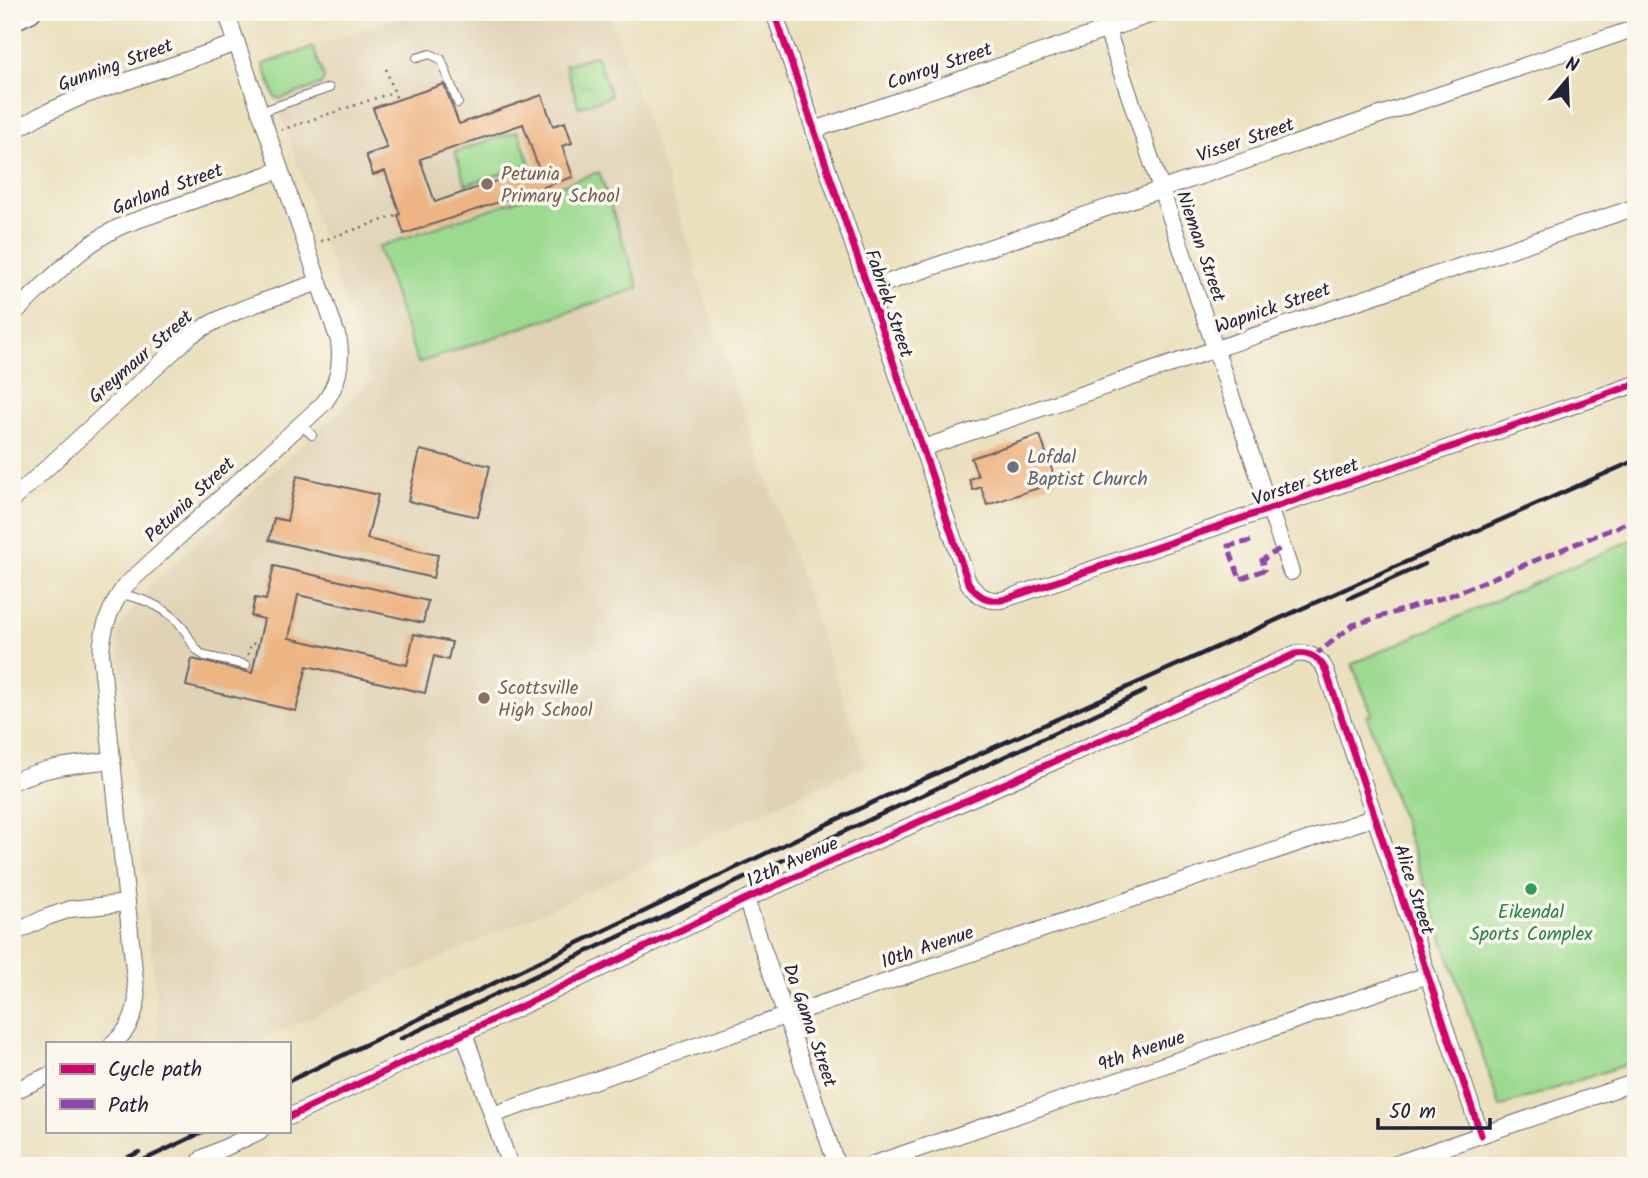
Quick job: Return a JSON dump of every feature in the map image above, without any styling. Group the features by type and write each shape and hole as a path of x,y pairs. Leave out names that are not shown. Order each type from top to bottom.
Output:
{"street":[{"path":"12,21 31,12"},
{"name":"Petunia Street","path":"114,1042 127,1029 133,1018 137,999 101,654 107,619 125,586 307,430 330,396 340,365 339,341 226,12"},
{"name":"Fabriek Street","path":"774,12 968,582 972,589 984,598"},
{"name":"Nieman Street","path":"1101,12 1291,572"},
{"name":"Conroy Street","path":"814,130 1157,12"},
{"name":"Visser Street","path":"868,289 1636,28"},
{"name":"Gunning Street","path":"12,132 83,96 237,43"},
{"name":"Garland Street","path":"12,315 104,234 281,170"},
{"name":"Wapnick Street","path":"923,448 1636,207"},
{"name":"Greymaur Street","path":"12,500 196,332 228,315 319,282"},
{"name":"Vorster Street","path":"984,598 1002,600 1636,384"},
{"name":"12th Avenue","path":"290,1117 746,899 1295,654 1314,656"},
{"name":"Alice Street","path":"1314,656 1320,660 1326,671 1481,1135"},
{"path":"12,782 59,766 112,760"},
{"name":"10th Avenue","path":"492,1115 1375,817"},
{"name":"Da Gama Street","path":"746,899 837,1166"},
{"path":"12,934 71,909 128,903"},
{"name":"9th Avenue","path":"868,1166 1428,975"},
{"path":"464,1033 510,1166"},
{"path":"12,1093 46,1076"},
{"path":"1390,1166 1636,1082"},
{"path":"200,1162 258,1132"}],"lane":[{"path":"416,58 430,54 441,59 458,103"},
{"path":"260,112 329,88"},
{"path":"120,594 149,602 175,619 199,653 246,666"}],"path":[{"path":"386,69 397,100"},
{"path":"268,135 394,92"},
{"path":"306,246 398,215"},
{"path":"246,666 251,643 258,645"}],"shaded area":[{"name":"Scottsville High School","path":"413,12 609,12 866,765 256,1042 160,1042 117,631 148,588 371,380 263,64"}],"green space":[{"path":"313,47 324,78 321,85 280,99 275,97 263,64"},
{"path":"596,55 611,96 579,107 565,65"},
{"path":"518,131 530,164 466,185 455,152"},
{"path":"599,172 639,288 418,363 378,247"},
{"name":"Eikendal Sports Complex","path":"1636,538 1636,1061 1500,1107 1367,716 1372,714 1352,664"}],"building":[{"path":"444,84 459,124 542,95 553,126 565,122 572,143 562,146 573,177 404,234 385,171 373,175 366,155 387,148 373,108","holes":["523,124 538,167 435,202 420,159"]},
{"name":"Lofdal Baptist Church","path":"1040,435 1056,482 987,505 981,487 973,490 969,479 978,476 971,458"},
{"path":"420,450 490,466 478,517 408,501"},
{"path":"297,476 378,495 367,539 438,555 433,578 269,540 274,518 287,521"},
{"path":"274,566 428,601 423,623 298,595 289,638 407,665 414,634 452,642 448,660 434,656 425,693 307,666 296,711 186,686 192,659 252,673 264,619 251,616 255,598 266,600"}],"railway":[{"path":"290,1081 884,797 1636,460"},
{"path":"1349,598 1425,564"},
{"path":"400,1039 1145,691"},
{"path":"131,1166 203,1132"},
{"path":"110,1166 139,1152"}],"marked path":[{"path":"1314,656 1353,625 1449,596 1636,519"},
{"path":"1251,541 1228,546 1240,579 1264,570 1262,560 1283,547"}],"cycle path":[{"path":"774,12 968,582 978,594 987,599 1002,600 1636,384"},
{"path":"290,1117 746,899 1300,654 1317,659 1326,671 1481,1135"}],"place":[{"name":"Petunia Primary School","path":"487,184"},
{"name":"Lofdal Baptist Church","path":"1013,467"},
{"name":"Scottsville High School","path":"484,698"},
{"name":"Eikendal Sports Complex","path":"1531,889"}]}
